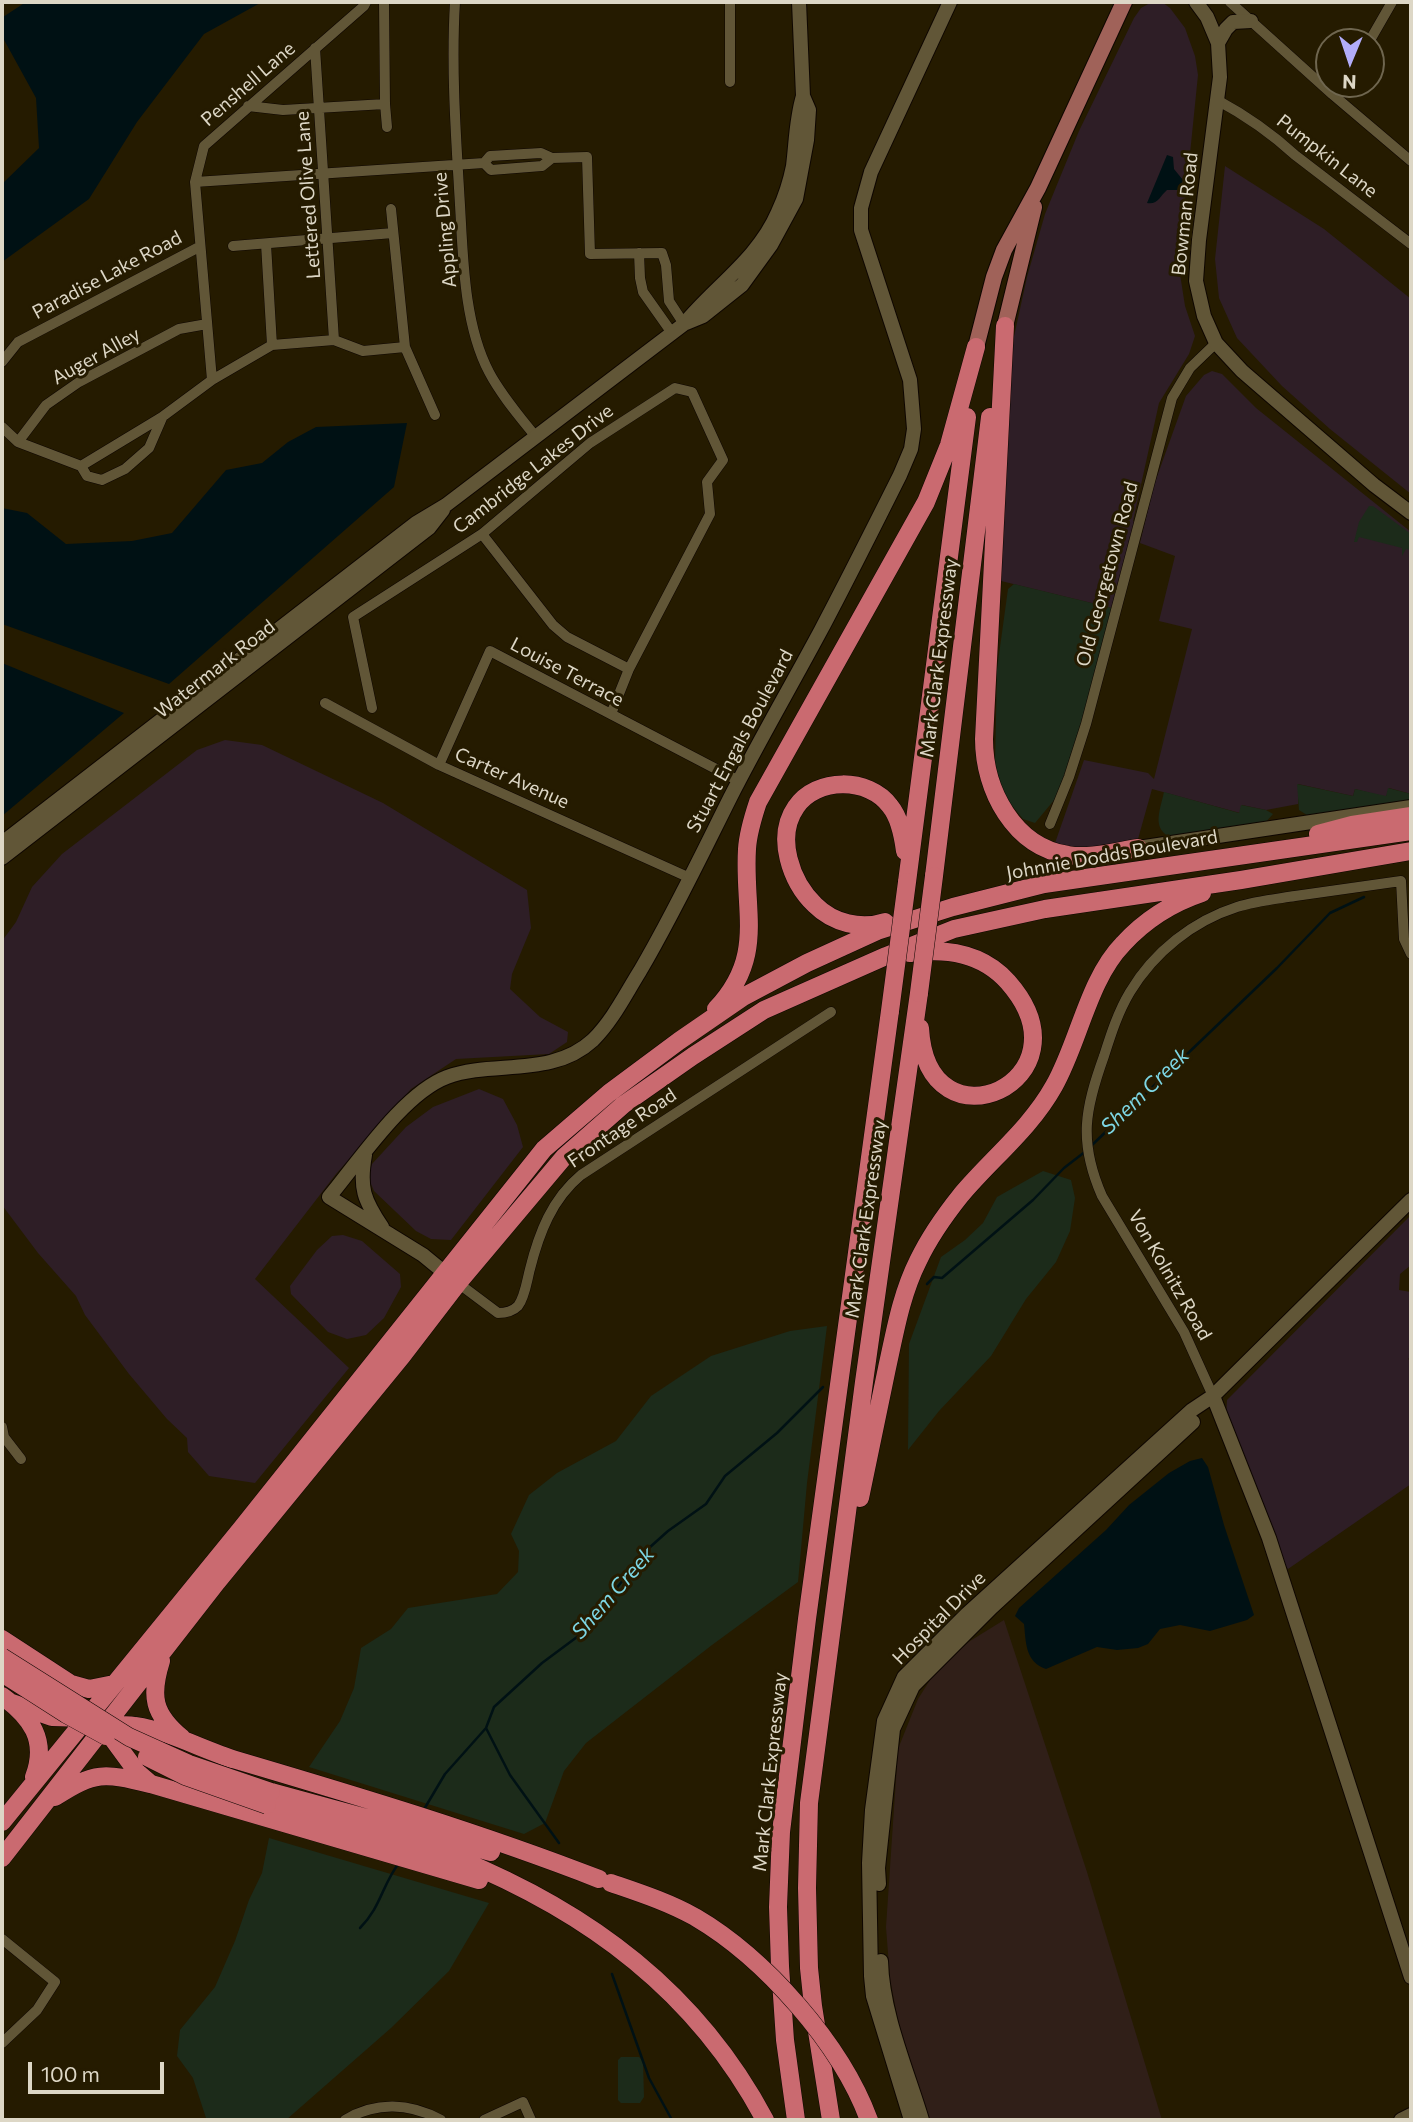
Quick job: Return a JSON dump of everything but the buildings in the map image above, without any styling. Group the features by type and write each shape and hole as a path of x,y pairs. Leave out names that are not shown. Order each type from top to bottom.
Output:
{"highway":[{"path":"1005,326 984,739 987,772 1004,811 1040,848 1070,856 1138,848"},
{"name":"Mark Clark Expressway","path":"831,2120 813,2006 807,1888 809,1803 864,1382 919,993 993,393 1005,326"},
{"path":"696,1029 720,1005 742,971 750,934 747,850 758,802 926,502 949,445 976,347"},
{"name":"Mark Clark Expressway","path":"796,2120 785,2040 778,1933 782,1832 807,1619 890,1012 976,347"},
{"path":"907,882 901,828 892,807 884,798 853,784 837,785 810,794 796,807 789,822 787,845 793,872 799,885 815,905 844,922 857,925 880,923 986,890 1044,884"},
{"path":"1236,855 1352,825 1411,816"},
{"name":"Johnnie Dodds Boulevard","path":"451,1278 544,1149 609,1093 696,1029 743,997 807,962 877,931 953,907 1044,884 1411,831"},
{"path":"2,1822 241,1529 451,1278 564,1157 623,1105 693,1056 764,1010 954,929 1045,909 1411,851"},
{"path":"829,1656 895,1329 918,1261 961,1195 1018,1135 1047,1098 1064,1067 1099,980 1122,944 1160,912 1188,898 1241,880"},
{"path":"886,956 944,951 975,957 989,965 1015,989 1030,1018 1033,1043 1026,1068 1011,1084 993,1093 961,1095 940,1084 927,1063 924,1052 920,1032 919,993"},
{"path":"2,1857 216,1582 402,1356 451,1278"},
{"path":"2,1639 71,1684 89,1689 114,1684"},
{"path":"164,1652 155,1686 156,1708 172,1729 187,1742"},
{"path":"2,1657 129,1737 269,1798 454,1858 536,1896 580,1920 656,1978 720,2049 765,2120"},
{"path":"2,1673 66,1714 185,1776 605,1881"},
{"path":"59,1678 70,1690 86,1718"},
{"path":"7,1700 52,1717 86,1718 104,1727 136,1772 151,1784"},
{"path":"7,1700 32,1725 37,1735 40,1754 31,1786"},
{"path":"104,1727 134,1725 234,1760 281,1772 534,1854 654,1898 696,1918 744,1953 795,2002 834,2054 864,2106 869,2120"},
{"path":"43,1805 71,1787 96,1776 123,1777 536,1896"}],"main road":[{"path":"976,347 994,277 1004,250 1038,188 1124,2"},
{"path":"1005,326 1038,188"}],"street":[{"name":"Penshell Lane","path":"212,380 195,182 204,146 366,2"},
{"path":"384,2 387,127"},
{"name":"Appling Drive","path":"454,2 457,165 464,270 475,337 489,372 536,437"},
{"path":"730,2 730,82"},
{"name":"Watermark Road","path":"2,843 416,523 446,505 684,324 704,316 742,285 771,245 796,198 807,140 809,110 803,96 799,2"},
{"name":"Stuart Engals Boulevard","path":"451,1278 423,1255 329,1196 400,1111 426,1089 444,1078 472,1069 501,1070 548,1063 589,1043 609,1024 690,878 822,628 911,449 914,429 910,380 861,230 861,208 871,172 950,2"},
{"name":"Bowman Road","path":"1196,2 1208,17 1218,43 1220,77 1196,281 1204,316 1216,343 1242,371 1374,485 1411,513"},
{"path":"1230,2 1315,79"},
{"path":"1377,28 1392,2"},
{"path":"1218,43 1233,22 1251,21"},
{"name":"Lettered Olive Lane","path":"315,48 334,340"},
{"path":"1337,98 1411,161"},
{"name":"Pumpkin Lane","path":"1217,100 1277,139 1411,244"},
{"path":"248,106 283,110 385,104"},
{"path":"195,182 484,163 491,170 542,166 552,158 587,157 590,254 662,253 665,258 669,302 684,324"},
{"path":"391,209 405,347 435,415"},
{"path":"233,246 393,233"},
{"path":"267,244 272,345"},
{"name":"Paradise Lake Road","path":"2,362 18,342 199,247"},
{"path":"639,253 643,292 672,333"},
{"name":"Auger Alley","path":"18,442 46,405 79,382 179,329 207,324"},
{"path":"81,466 162,417 212,380 272,345 334,340 363,351 405,347"},
{"name":"Old Georgetown Road","path":"1050,824 1086,724 1172,398 1190,368 1216,343"},
{"name":"Cambridge Lakes Drive","path":"372,708 353,617 482,534 590,443 675,388 692,392 723,460 707,482 710,514 629,669 611,714"},
{"path":"2,427 18,442 81,466 87,476 102,480 125,469 149,448 162,417"},
{"name":"Watermark Road","path":"2,858 429,528 446,505"},
{"path":"482,534 553,625 567,637 629,669"},
{"name":"Louise Terrace","path":"439,765 490,651 739,781"},
{"name":"Carter Avenue","path":"325,703 439,765 690,878"},
{"name":"Johnnie Dodds Boulevard","path":"1138,848 1411,807"},
{"name":"Von Kolnitz Road","path":"1411,954 1404,939 1401,881 1237,906 1186,931 1166,948 1130,992 1116,1021 1089,1098 1086,1116 1086,1135 1094,1178 1123,1232 1184,1332 1213,1396 1269,1538 1411,1977"},
{"name":"Frontage Road","path":"451,1278 498,1313 517,1307 538,1236 566,1188 831,1012"},
{"path":"365,1154 361,1173 364,1195 384,1231"},
{"name":"Hospital Drive","path":"911,2120 873,1996 869,1863 872,1810 884,1721 905,1677 966,1615 1192,1410 1213,1396 1411,1200"},
{"name":"Hospital Drive","path":"922,2120 891,2021 881,1975 878,1868 893,1729 913,1686 992,1607 1200,1416 1213,1396"},
{"path":"2,1427 4,1437 21,1459"},
{"path":"2,1939 55,1982 37,2010 2,2043"},
{"path":"484,2120 523,2102 531,2120"},
{"path":"345,2120 358,2113 393,2105 424,2111 441,2120"},
{"path":"1401,2120 1411,2115"}],"shaded area":[{"path":"26,2 262,2 204,34 137,122 89,199 2,262 2,184 39,148 36,98 3,38 3,17"},
{"path":"1152,2 1162,2 1170,8 1185,28 1195,56 1198,75 1180,252 1185,306 1195,336 1189,354 1159,403 1133,521 1135,522 1112,608 997,580 1007,390 1013,341 1045,214 1079,131 1134,18 1141,8"},
{"path":"1167,155 1173,157 1174,169 1183,180 1179,190 1167,190 1156,201 1147,203"},
{"path":"1225,166 1324,229 1411,299 1411,494 1330,429 1282,386 1237,338 1219,298 1215,259"},
{"path":"1212,371 1222,374 1256,408 1411,532 1411,794 1389,788 1386,797 1355,789 1353,796 1298,784 1298,804 1266,810 1242,805 1240,813 1152,789 1138,839 1130,845 1086,851 1054,846 1084,760 1148,773 1154,779 1192,629 1159,621 1175,556 1140,543 1154,485 1186,396 1204,375"},
{"path":"407,423 394,487 169,684 2,624 2,508 27,513 66,544 132,541 172,533 226,470 262,463 288,442 316,427"},
{"path":"2,663 124,713 2,816"},
{"path":"225,740 262,745 383,803 527,890 531,928 512,974 510,989 540,1017 568,1032 567,1042 549,1054 456,1059 411,1089 336,1174 255,1279 349,1368 255,1483 209,1476 188,1452 187,1438 129,1374 85,1315 76,1296 38,1253 2,1205 2,941 16,922 32,887 62,854 197,750"},
{"path":"479,1089 503,1099 517,1125 523,1147 451,1240 431,1239 416,1231 374,1191 368,1177 372,1164 406,1127 433,1107"},
{"path":"1411,1215 1411,1265 1400,1274 1399,1290 1411,1292 1411,1356 1408,1359 1411,1361 1411,1484 1288,1569 1226,1417 1227,1400"},
{"path":"343,1235 362,1241 400,1274 401,1287 384,1318 366,1335 347,1339 328,1332 291,1294 290,1286 317,1250 332,1236"},
{"path":"1202,1458 1208,1467 1254,1615 1247,1620 1210,1631 1180,1625 1160,1629 1148,1644 1138,1648 1117,1650 1097,1647 1046,1669 1034,1662 1028,1651 1024,1624 1015,1616 1019,1608 1106,1530 1129,1505 1169,1473 1190,1461"},
{"path":"1004,1620 1087,1872 1162,2120 929,2120 898,2021 890,1979 886,1927 898,1749 918,1699 937,1669 970,1641"}],"green space":[{"path":"1369,506 1373,506 1411,534 1411,550 1406,549 1402,556 1402,548 1359,537 1357,542 1354,542 1359,522"},
{"path":"1014,584 1112,608 1074,752 1055,799 1035,823 1023,819 1009,802 1000,786 995,764 997,669 1008,589"},
{"path":"1297,784 1353,796 1355,789 1386,796 1388,788 1411,794 1411,801 1307,815 1299,810"},
{"path":"1164,792 1239,813 1241,805 1273,814 1264,824 1172,838 1161,830 1159,825"},
{"path":"1043,1171 1071,1180 1075,1198 1070,1231 1056,1262 1026,1299 991,1356 939,1411 908,1450 909,1344 941,1257 983,1223 997,1197"},
{"path":"827,1326 807,1483 798,1582 586,1743 564,1771 545,1823 524,1834 309,1767 340,1721 354,1688 361,1648 391,1629 408,1608 497,1594 518,1572 519,1551 511,1534 529,1495 557,1473 616,1441 651,1396 711,1356 790,1331"},
{"path":"269,1838 489,1903 449,1971 391,2028 286,2120 204,2120 206,2118 193,2078 177,2056 180,2030 215,1987 262,1873"},
{"path":"621,2057 639,2057 643,2061 644,2097 640,2103 621,2103 618,2100 618,2060"}],"waterway":[{"name":"Shem Creek","path":"1091,1146 1277,968 1330,913 1364,897"},
{"name":"Shem Creek","path":"927,1284 934,1277 942,1278 1086,1151"},
{"name":"Shem Creek","path":"423,1811 445,1774 486,1728 494,1707 542,1663 577,1637 649,1548 706,1504 725,1476 777,1433 823,1387"},
{"path":"486,1728 510,1775 559,1843"},
{"name":"Shem Creek","path":"360,1928 373,1912 399,1863"},
{"path":"612,1974 649,2078 672,2120"}]}
